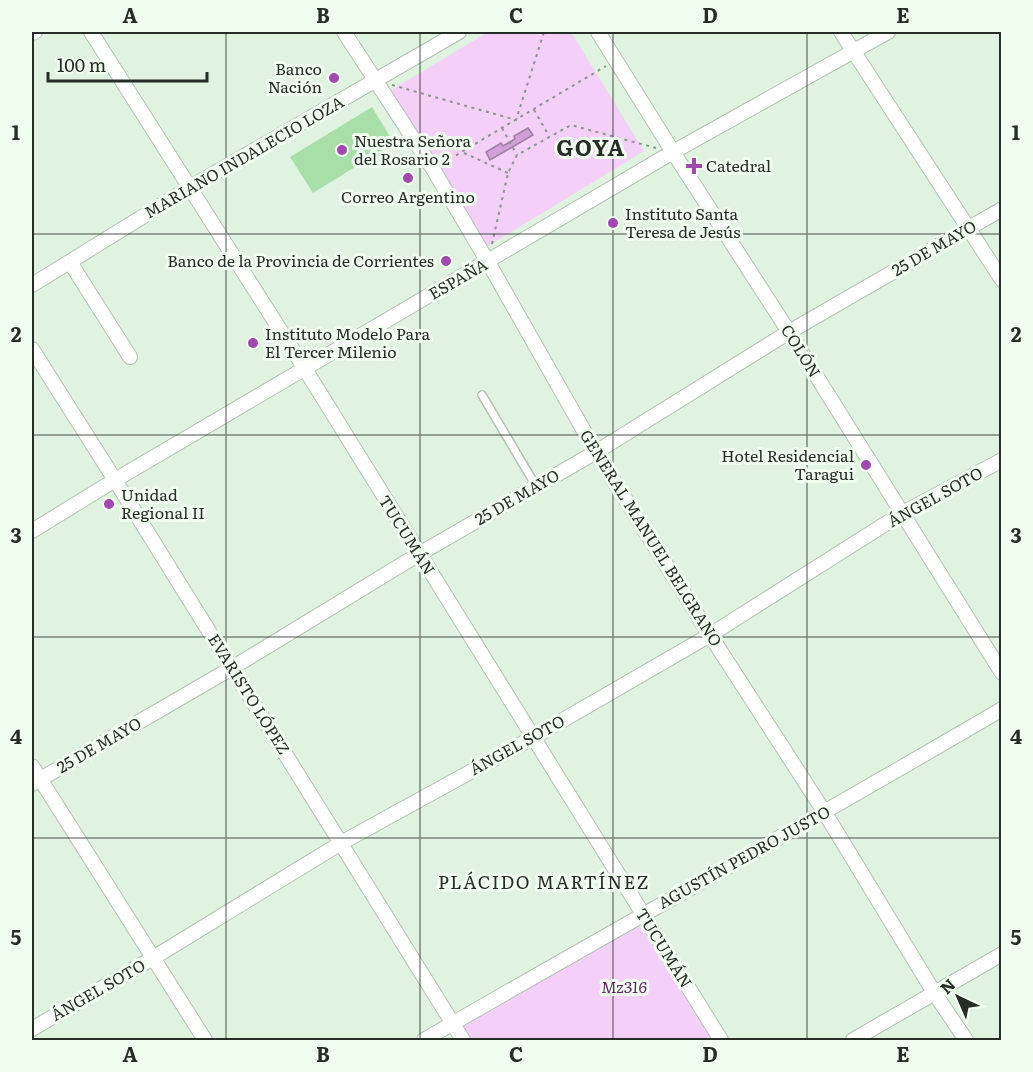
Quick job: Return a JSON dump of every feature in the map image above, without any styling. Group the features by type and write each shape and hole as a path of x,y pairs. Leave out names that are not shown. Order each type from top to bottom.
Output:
{"street":[{"name":"TUCUMÁN","path":"91,32 305,369 721,1041"},
{"name":"GENERAL MANUEL BELGRANO","path":"344,32 433,169 596,452 825,813 966,1041"},
{"name":"MARIANO INDALECIO LOZA","path":"32,285 189,188 459,32"},
{"name":"COLÓN","path":"598,32 1002,673"},
{"path":"841,32 1002,280"},
{"name":"ESPAÑA","path":"32,531 673,152 888,32"},
{"name":"25 DE MAYO","path":"36,782 232,668 419,554 596,452 789,332 1002,209"},
{"path":"70,261 130,357"},
{"name":"EVARISTO LÓPEZ","path":"32,349 464,1041"},
{"name":"ÁNGEL SOTO","path":"32,1029 341,843 532,738 710,635 902,514 1002,459"},
{"name":"AGUSTÍN PEDRO JUSTO","path":"424,1041 643,914 825,813 1002,709"},
{"path":"32,766 36,782 153,958 205,1041"},
{"path":"853,1041 1002,954"}],"lane":[{"path":"482,394 536,486"}],"path":[{"path":"516,120 544,32"},
{"path":"433,169 615,60"},
{"path":"375,80 516,120"},
{"path":"534,110 550,136"},
{"path":"488,262 508,173 517,154 571,125 673,152"},
{"path":"502,128 517,154"},
{"path":"462,152 508,173"}],"green space":[{"path":"488,32 571,32 644,151 480,251 385,94"},
{"name":"Mz316","path":"643,914 721,1040 463,1040 453,1023"}],"shaded area":[{"path":"528,128 533,135 490,160 486,152 501,143 503,146"}],"building":[{"name":"Nuestra Señora del Rosario 2","path":"372,107 394,143 313,193 290,157"}],"place":[{"name":"Banco Nación","path":"334,78"},
{"name":"Nuestra Señora del Rosario 2","path":"342,150"},
{"name":"Catedral","path":"694,166"},
{"name":"Correo Argentino","path":"408,178"},
{"name":"Instituto Santa Teresa de Jesús","path":"613,223"},
{"name":"Banco de la Provincia de Corrientes","path":"446,261"},
{"name":"Instituto Modelo Para El Tercer Milenio","path":"253,343"},
{"name":"Hotel Residencial Taragui","path":"866,465"},
{"name":"Unidad Regional II","path":"109,504"}],"district":[{"name":"GOYA","path":"591,148"},
{"name":"PLÁCIDO MARTÍNEZ","path":"544,883"}]}
